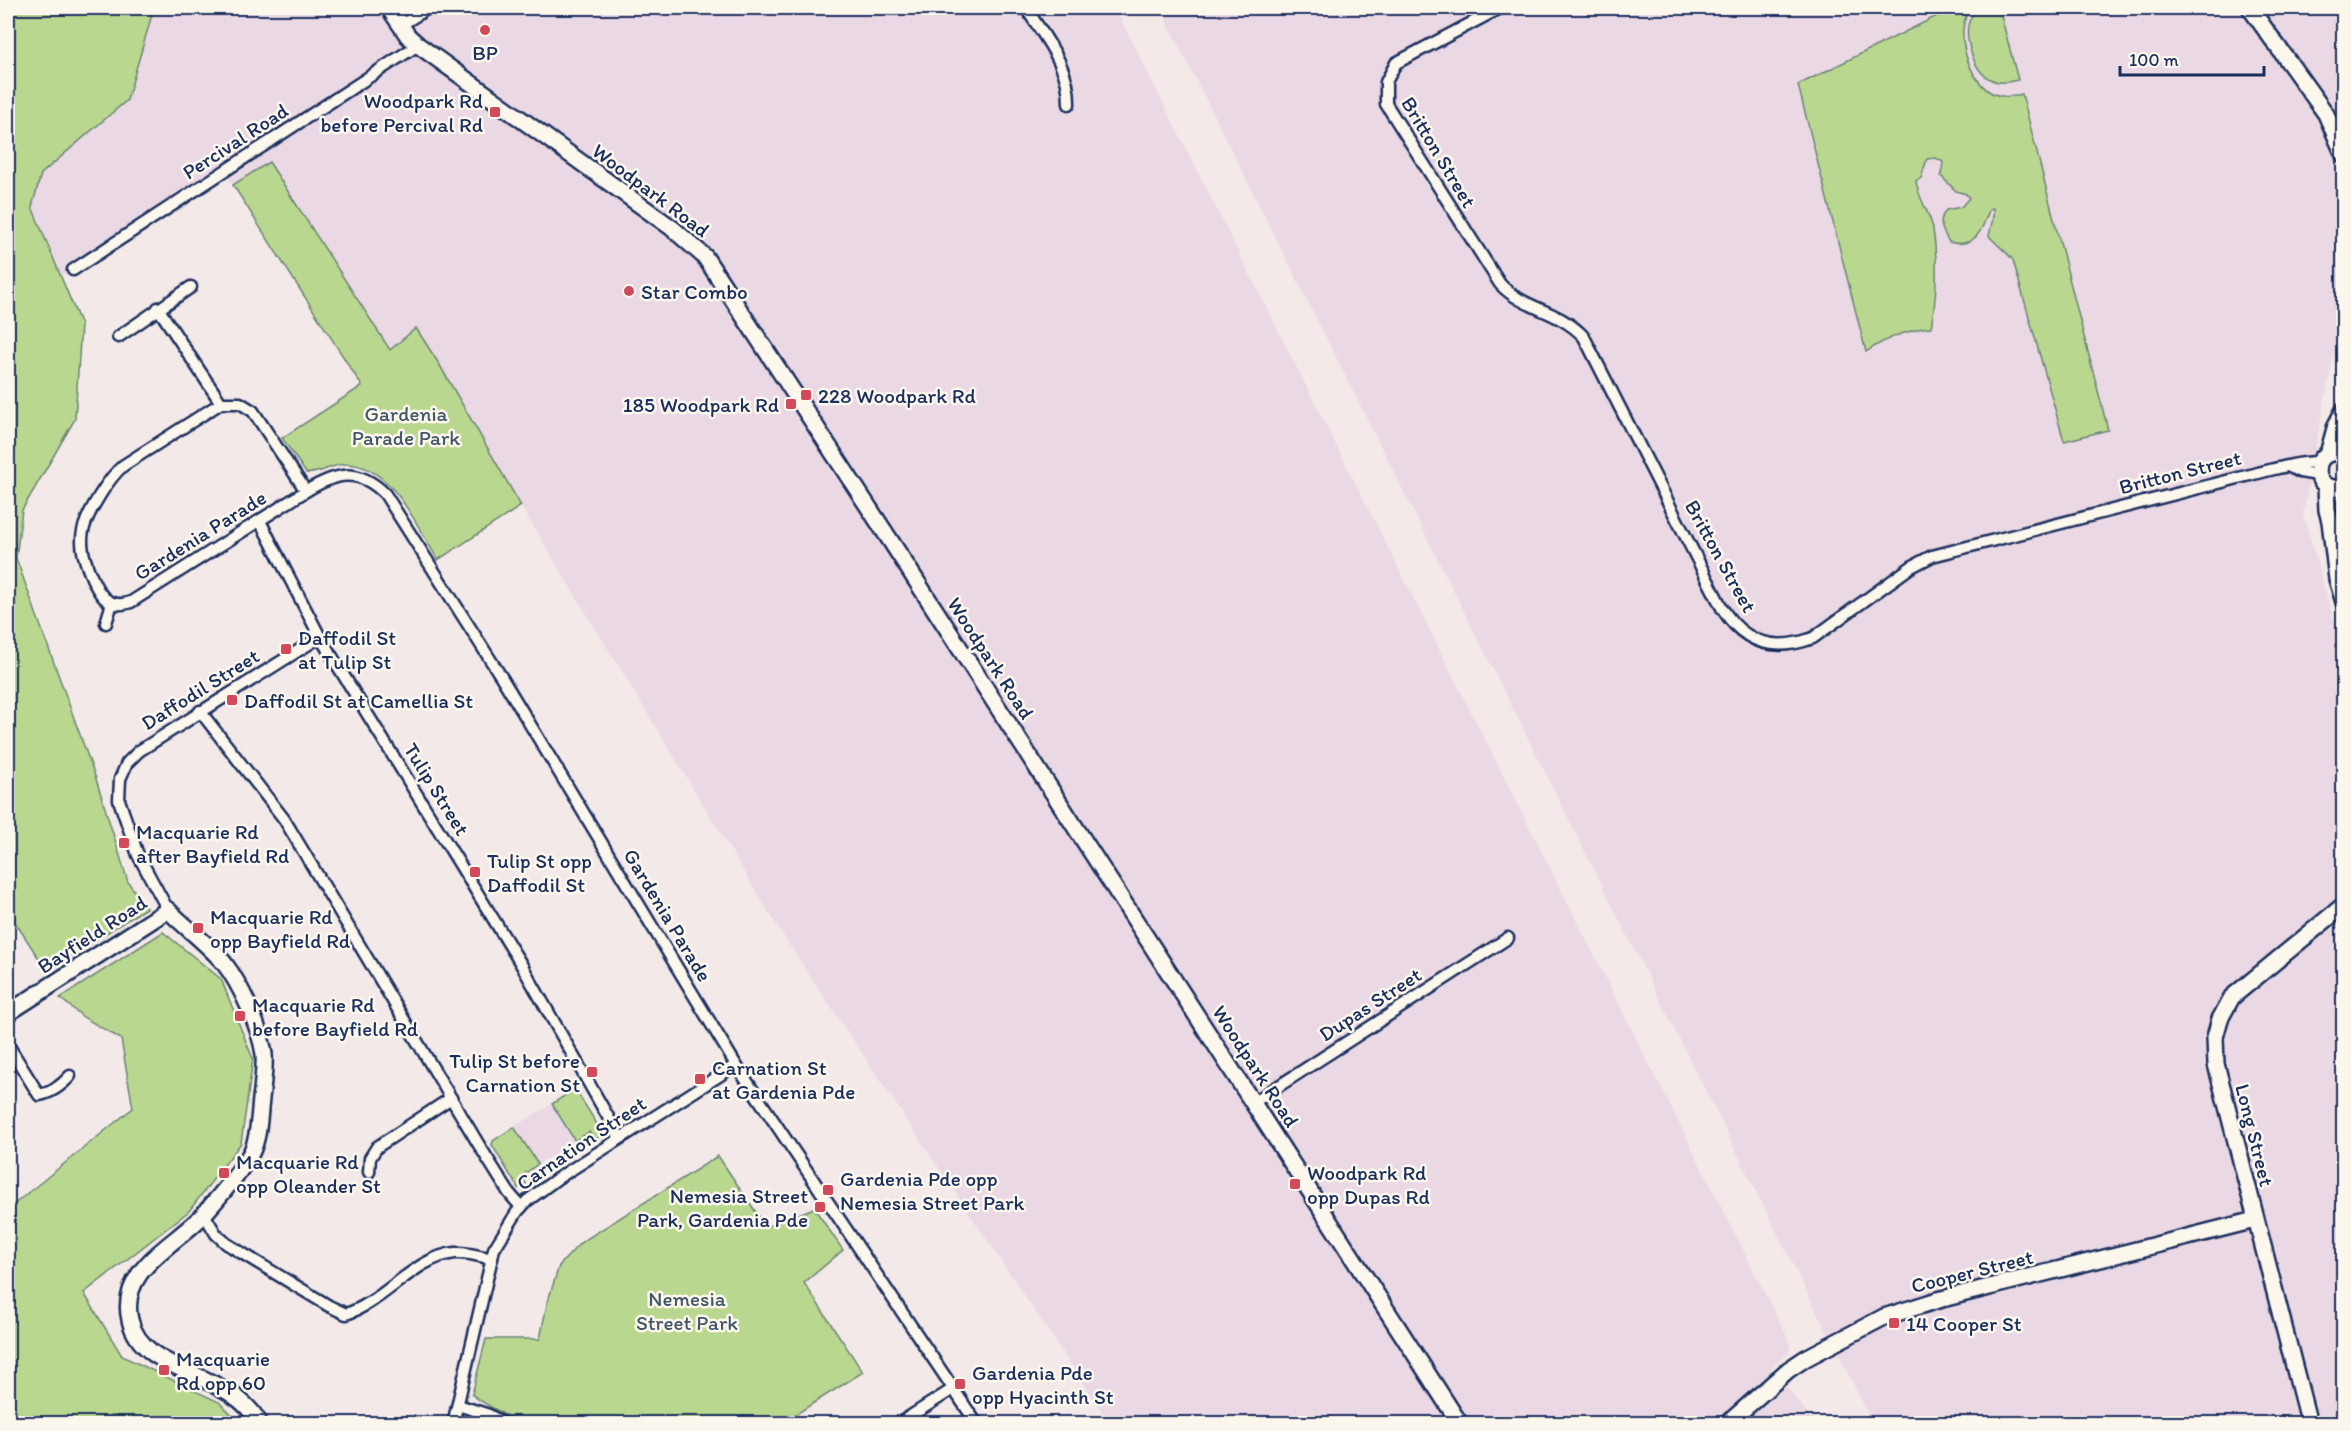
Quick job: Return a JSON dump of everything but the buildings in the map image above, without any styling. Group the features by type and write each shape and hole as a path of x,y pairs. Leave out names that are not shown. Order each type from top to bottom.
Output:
{"street":[{"name":"Woodpark Road","path":"389,8 418,45 672,228 705,257 1254,1102 1460,1424"},
{"path":"401,25 428,8"},
{"path":"1026,8 1059,60 1067,77 1070,88 1069,104"},
{"name":"Britton Street","path":"1500,8 1396,63 1383,81 1384,95 1390,114 1495,278 1512,296 1561,317 1584,337 1722,608 1735,626 1755,639 1779,645 1796,644 1813,638 1906,570 1932,556 2254,474 2290,467 2300,472 2323,469"},
{"path":"2250,8 2326,114 2343,155"},
{"name":"Percival Road","path":"73,270 418,45"},
{"path":"118,337 191,287"},
{"path":"158,308 221,403"},
{"path":"106,623 112,603 96,590 84,557 82,535 88,516 118,470 221,403 240,403 253,411 306,491"},
{"path":"2343,417 2336,425 2323,469 2337,579 2343,602"},
{"path":"2323,469 2334,453 2343,455"},
{"path":"2323,469 2332,488 2343,487 2336,512 2330,521"},
{"name":"Gardenia Parade","path":"112,603 131,602 327,478 347,475 366,480 385,494 502,678 736,1065 976,1424"},
{"name":"Tulip Street","path":"260,521 320,637 521,964 620,1138"},
{"name":"Daffodil Street","path":"168,910 135,848 119,800 118,788 125,768 134,755 320,637"},
{"path":"200,711 284,819 509,1193 521,1207"},
{"name":"Long Street","path":"2308,1424 2216,1064 2215,1037 2220,1019 2232,997 2247,982 2343,905"},
{"path":"168,910 224,963 245,999 264,1054 264,1074 252,1151 204,1214 139,1273 130,1294 129,1316 136,1335 146,1350 235,1394 251,1410 260,1424"},
{"name":"Bayfield Road","path":"8,1013 168,910"},
{"name":"Dupas Street","path":"1254,1102 1508,938"},
{"path":"8,1045 39,1095 50,1093 70,1076"},
{"name":"Carnation Street","path":"453,1424 492,1259 503,1231 521,1207 544,1188 736,1065"},
{"path":"369,1172 370,1158 377,1147 451,1098"},
{"path":"204,1214 216,1234 227,1244 346,1314 362,1307 438,1257 455,1253 475,1254 492,1259"},
{"name":"Cooper Street","path":"1727,1424 1788,1370 1816,1351 1872,1322 1905,1310 2255,1220"},
{"path":"898,1424 953,1389"},
{"path":"458,1405 489,1415 504,1424"}],"shaded area":[{"path":"154,8 1115,8 1786,1335 1791,1347 1788,1353 1771,1368 1815,1423 1110,1423 784,937 521,506 439,364 415,328 390,351 269,163 233,185 224,173 61,276 32,207 41,174 127,100"},
{"path":"1160,8 2343,8 2343,305 2303,514 2344,655 2343,1423 1873,1423"},
{"path":"552,1104 575,1141 538,1164 514,1127"}],"green space":[{"path":"8,8 154,8 127,100 41,174 32,207 81,325 75,419 22,510 16,558 96,779 128,882 146,908 47,971 15,922 12,864 8,856"},
{"path":"1953,8 1971,8 1963,28 1963,40 1969,64 1982,85 1990,92 2002,96 2022,94 2108,430 2064,441 2013,260 1989,236 1993,208 1989,210 1980,231 1971,240 1965,243 1949,242 1942,226 1943,214 1946,210 1961,207 1969,198 1966,194 1956,191 1941,176 1943,162 1936,158 1927,159 1921,178 1916,181 1935,241 1935,303 1931,327 1897,335 1866,352 1798,85"},
{"path":"1979,8 1999,8 2018,80 1993,81 1984,75 1974,61 1969,43 1968,26"},
{"name":"Gardenia Parade Park","path":"269,162 390,350 416,328 521,506 438,560 401,499 376,474 362,467 346,464 306,473 282,438 362,386 233,185"},
{"path":"163,932 221,979 253,1059 241,1143 189,1211 84,1293 122,1356 219,1402 240,1423 11,1423 8,1419 8,1209 133,1108 121,1039 83,1017 60,998"},
{"path":"575,1089 602,1132 596,1139 589,1132 575,1141 552,1104"},
{"path":"514,1127 538,1164 523,1175 526,1184 521,1188 518,1188 492,1145 493,1141"},
{"name":"Nemesia Street Park","path":"718,1156 766,1227 814,1208 843,1250 804,1283 863,1372 782,1423 519,1423 472,1394 486,1339 540,1339 547,1304 559,1266 580,1243"}],"place":[{"name":"BP","path":"485,30"},
{"name":"Woodpark Rd before Percival Rd","path":"495,112"},
{"name":"Star Combo","path":"629,291"},
{"name":"228 Woodpark Rd","path":"806,395"},
{"name":"185 Woodpark Rd","path":"791,404"},
{"name":"Daffodil St at Tulip St","path":"286,649"},
{"name":"Daffodil St at Camellia St","path":"232,700"},
{"name":"Macquarie Rd after Bayfield Rd","path":"124,843"},
{"name":"Tulip St opp Daffodil St","path":"475,872"},
{"name":"Macquarie Rd opp Bayfield Rd","path":"198,928"},
{"name":"Macquarie Rd before Bayfield Rd","path":"240,1016"},
{"name":"Tulip St before Carnation St","path":"592,1072"},
{"name":"Carnation St at Gardenia Pde","path":"700,1079"},
{"name":"Macquarie Rd opp Oleander St","path":"224,1173"},
{"name":"Woodpark Rd opp Dupas Rd","path":"1295,1184"},
{"name":"Gardenia Pde opp Nemesia Street Park","path":"828,1190"},
{"name":"Nemesia Street Park, Gardenia Pde","path":"820,1207"},
{"name":"14 Cooper St","path":"1894,1323"},
{"name":"Macquarie Rd opp 60","path":"164,1370"},
{"name":"Gardenia Pde opp Hyacinth St","path":"960,1384"}]}
